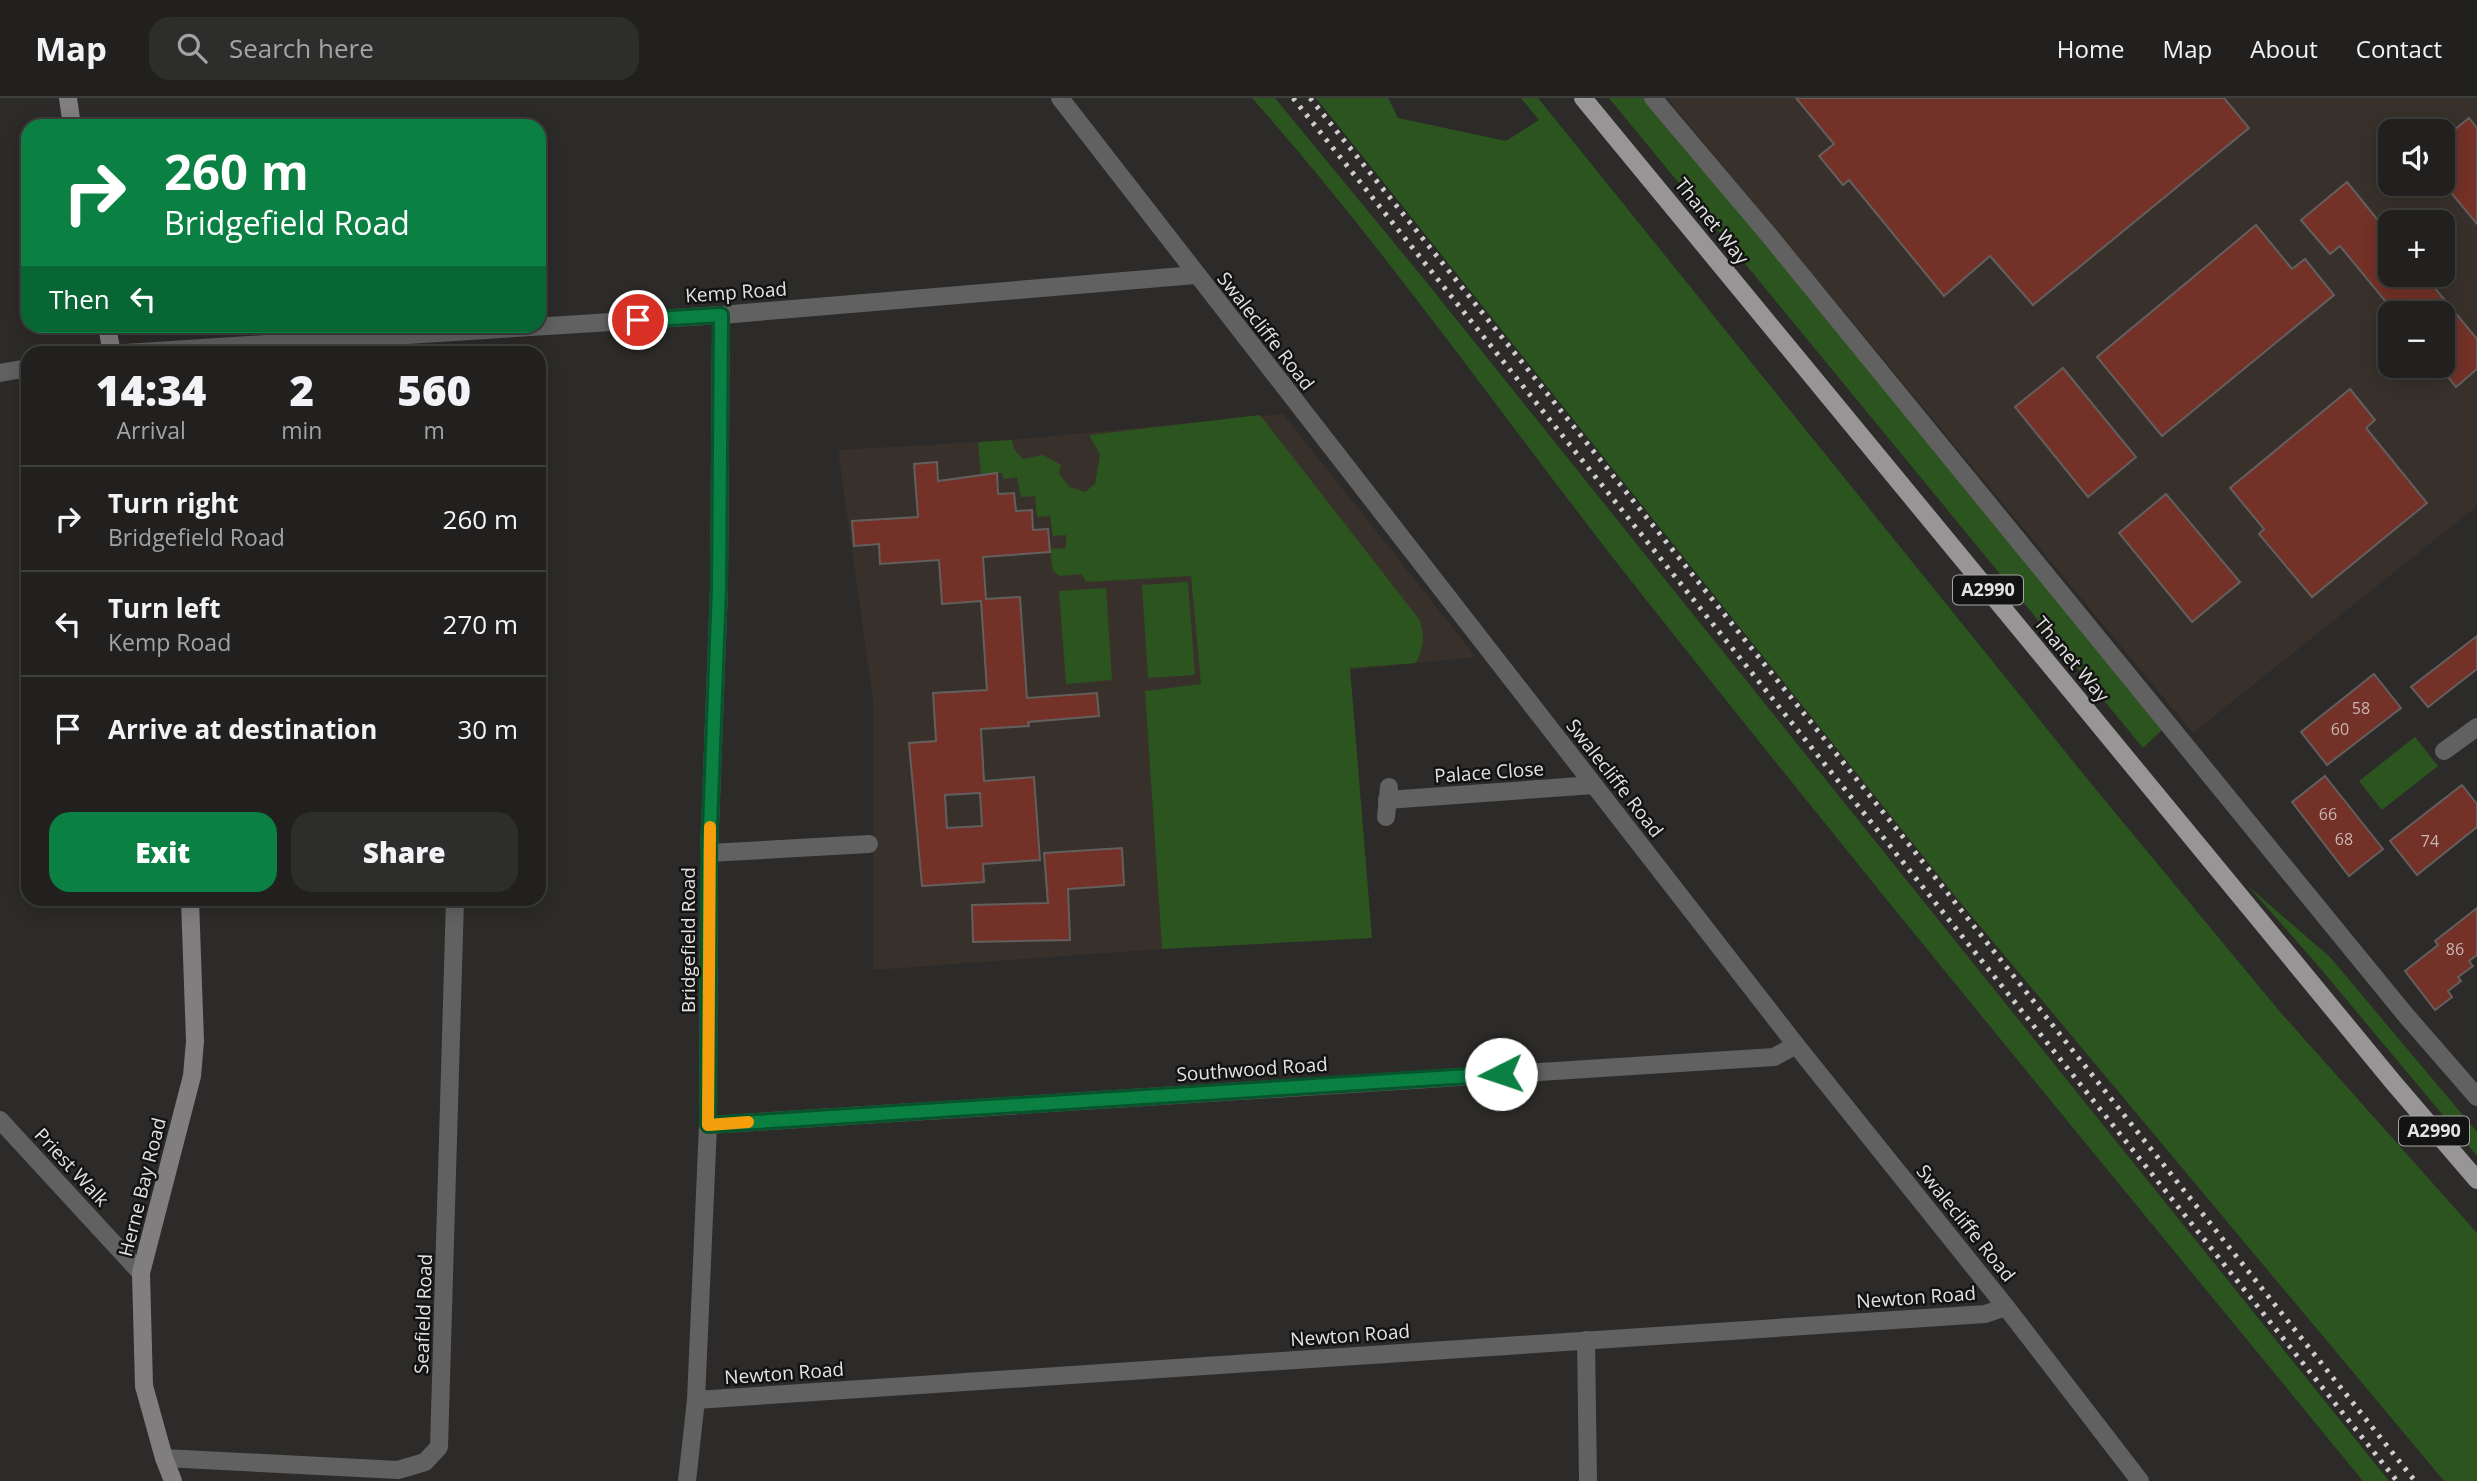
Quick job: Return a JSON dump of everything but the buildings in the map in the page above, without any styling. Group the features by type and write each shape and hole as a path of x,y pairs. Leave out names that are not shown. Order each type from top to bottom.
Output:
{"main road":[{"path":"68,98 71,119"},
{"name":"Thanet Way","path":"1583,98 2375,1060 2477,1180"},
{"name":"Herne Bay Road","path":"173,1481 144,1386 141,1273 192,1076 195,1041 190,906"}],"street":[{"name":"Swalecliffe Road","path":"1060,98 1796,1045 2006,1307 2140,1481"},
{"path":"1653,98 1769,234 2404,1013 2477,1097"},
{"name":"Kemp Road","path":"546,326 721,315 1195,275"},
{"name":"Bridgefield Road","path":"687,1481 696,1400 708,1125 709,853 719,588 721,315"},
{"name":"Kemp Road","path":"223,346 432,333"},
{"path":"0,373 21,369"},
{"path":"2444,751 2477,727"},
{"name":"Palace Close","path":"1387,801 1594,785"},
{"path":"709,853 869,844"},
{"name":"Seafield Road","path":"164,1458 398,1470 425,1462 439,1447 456,906"},
{"name":"Southwood Road","path":"708,1125 1774,1057 1796,1045"},
{"name":"Priest Walk","path":"0,1120 141,1273"},
{"name":"Newton Road","path":"696,1400 1985,1314 2006,1307"},
{"path":"1586,1340 1588,1481"}],"shaded area":[{"path":"1667,98 2477,98 2477,506 2193,733"},
{"path":"1283,414 1476,657 1145,691 1162,949 873,970 873,700 838,450 1012,440"}],"green space":[{"path":"1252,98 1275,98 1423,278 2389,1481 2363,1481 1732,708 1594,534 1354,219"},
{"path":"1316,98 1388,98 1398,118 1506,141 1539,120 1521,98 1538,98 2093,786 2281,1013 2477,1233 2477,1481 2444,1481 1959,901"},
{"path":"1609,98 1647,98 2166,726 2143,748"},
{"path":"1260,415 1419,619 1422,630 1421,652 1416,663 1350,668 1372,938 1162,949 1145,691 1201,684 1191,576 1086,582 1082,574 1060,576 1053,571 1050,549 1066,548 1066,535 1053,536 1050,516 1037,517 1035,496 1021,497 1017,477 1004,479 1002,473 981,474 978,442 1012,440 1014,449 1023,459 1043,455 1061,465 1059,474 1070,487 1085,492 1095,484 1100,454 1089,435"},
{"path":"1188,582 1195,675 1148,678 1142,585"},
{"path":"1106,588 1112,680 1066,684 1059,591"},
{"path":"2415,737 2438,766 2382,810 2359,781"},
{"path":"2248,886 2330,957 2477,1132 2477,1156 2315,962"}],"railway":[{"path":"1293,98 2397,1481"},
{"path":"1310,98 2415,1481"}],"slow traffic":[{"path":"710,827 708,1125 748,1122"}],"route":[{"path":"638,320 721,315 719,588 709,853 708,1125 1501,1074"}]}
